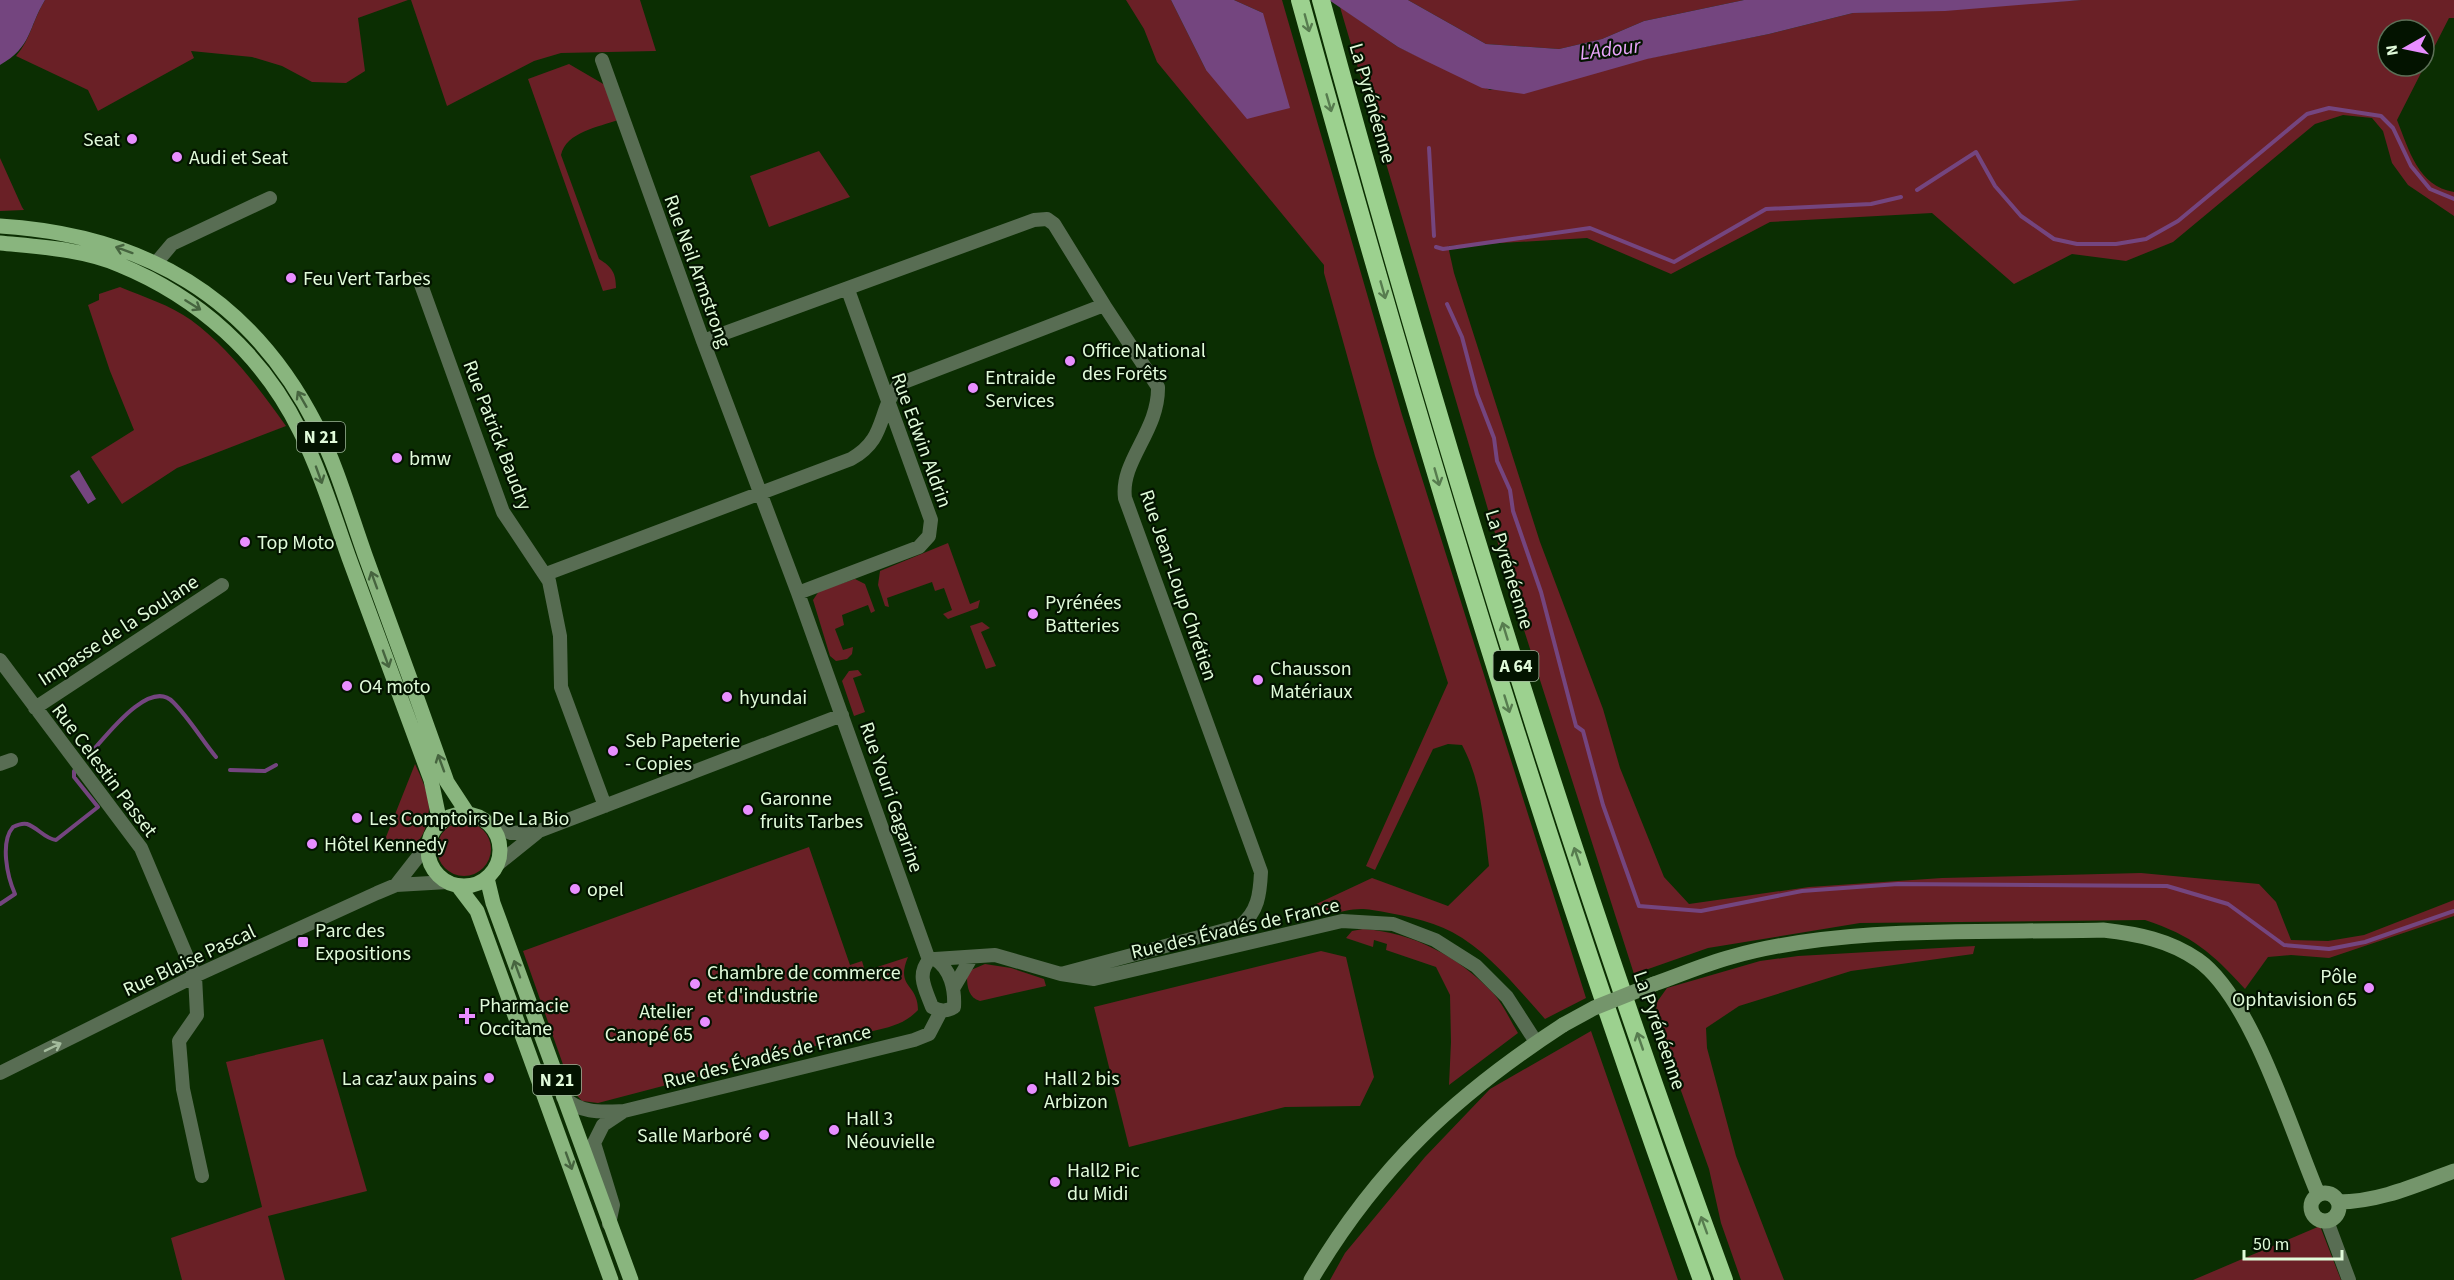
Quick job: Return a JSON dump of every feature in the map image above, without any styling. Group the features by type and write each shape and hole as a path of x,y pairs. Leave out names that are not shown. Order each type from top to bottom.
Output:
{"highway":[{"name":"A 64","path":"1300,0 1440,486 1532,786 1702,1280"},
{"name":"La Pyrénéenne","path":"1321,0 1459,480 1551,780 1681,1162 1724,1280"}],"main road":[{"name":"N 21","path":"0,226 58,232 121,248 156,263 214,298 236,316 280,364 301,398 331,462 447,782 468,814"},
{"name":"N 21","path":"0,243 56,248 119,264 159,284 206,313 247,352 268,377 288,407 315,465 430,780 440,823"},
{"path":"458,814 468,814 489,824 496,834 500,850 498,864 487,878 478,883 453,884 432,867 428,856 428,844 440,823 458,814"},
{"name":"N 21","path":"487,878 493,903 631,1280"},
{"name":"N 21","path":"453,884 477,911 611,1280"}],"street":[{"name":"Rue Neil Armstrong","path":"602,60 842,716"},
{"path":"156,263 172,244 270,198"},
{"name":"Rue Jean-Loup Chrétien","path":"848,290 1034,220 1047,219 1054,224 1158,387 1154,419 1124,485 1125,498 1261,872 1260,893 1254,912 1240,926 1061,974"},
{"name":"Rue Patrick Baudry","path":"419,279 503,512 528,552 546,574 560,636 561,687 605,806"},
{"path":"703,341 848,290"},
{"name":"Rue Edwin Aldrin","path":"798,593 919,547 929,536 931,520 848,290"},
{"path":"546,574 761,494 863,453 873,443 882,426 888,402 899,384 1104,305"},
{"name":"Impasse de la Soulane","path":"35,708 222,585"},
{"name":"Rue Celestin Passet","path":"0,660 141,848 195,976 197,1015 179,1041 183,1089 202,1176"},
{"name":"Rue Youri Gagarine","path":"489,824 511,833 539,831 842,716 932,960"},
{"name":"Rue Youri Gagarine","path":"498,864 539,831"},
{"name":"Rue Blaise Pascal","path":"396,885 428,844"},
{"name":"Rue Blaise Pascal","path":"0,1073 195,976 396,885 453,884"},
{"name":"Rue des Évadés de France","path":"932,960 995,955 1061,974 1094,979 1342,921 1392,924 1435,940 1476,966 1507,997 1536,1042"},
{"path":"1311,1280 1357,1210 1407,1149 1475,1087 1563,1025 1594,1008 1732,957 1799,944 1867,936 2103,930 2141,934 2173,945 2199,961 2221,981 2240,1009 2255,1039 2318,1194"},
{"path":"954,987 962,969 971,958"},
{"path":"940,1011 932,1007 921,974 922,968 932,960 942,964 954,987"},
{"name":"Rue des Évadés de France","path":"563,1097 573,1106 586,1111 624,1111 914,1040 929,1034 940,1011 954,1007 954,987"},
{"name":"Rue des Évadés de France","path":"609,1225 613,1205 594,1143 603,1125 624,1111"},
{"path":"2338,1202 2361,1202 2378,1198 2454,1171"},
{"path":"2318,1194 2332,1194 2338,1202 2336,1216 2327,1221 2315,1218 2310,1210 2312,1201 2318,1194"},
{"path":"2327,1221 2349,1280"}],"shaded area":[{"path":"45,0 408,0 358,18 365,71 346,83 312,82 282,66 252,57 191,51 194,58 98,111 88,90 16,56 25,43"},
{"path":"411,0 640,0 656,51 561,53 534,61 447,106"},
{"path":"1126,0 1171,0 1206,70 1263,13 1234,0 1282,0 1402,415 1586,998 1545,1019 1490,960 1452,932 1423,921 1382,912 1355,909 1327,912 1310,907 1372,878 1448,906 1489,866 1478,789 1462,745 1448,744 1433,749 1375,870 1366,866 1448,683 1375,456 1324,273 1324,265 1157,62 1144,29"},
{"path":"1408,0 1744,0 1644,21 1602,39 1559,49 1486,44"},
{"path":"2082,0 2454,0 2454,18 2449,18 2436,44 2436,18 2376,18 2376,78 2418,78 2397,120 2416,165 2423,174 2442,188 2454,192 2454,216 2408,185 2392,163 2383,131 2372,118 2343,115 2315,124 2173,242 2126,261 2072,254 2014,284 1932,213 1770,222 1671,274 1587,238 1448,246 1454,273 1540,542 1603,709 1620,768 1664,877 1689,904 1809,887 1942,878 2141,873 2259,884 2276,902 2291,940 2328,941 2364,935 2454,900 2454,916 2329,958 2291,955 2268,957 2245,989 2211,955 2189,939 2145,920 1860,923 1708,948 1634,974 1517,608 1340,7 1398,47 1490,90 1769,34 1853,13"},
{"path":"569,64 605,85 618,120 576,136 564,147 561,155 599,259 614,274 616,288 603,291 528,79"},
{"path":"819,151 850,197 769,227 750,176"},
{"path":"0,158 22,207 24,210 0,211"},
{"path":"120,287 174,310 205,331 243,369 286,426 177,468 122,504 91,457 134,430 110,371 88,305 99,300 99,294"},
{"path":"948,543 970,604 980,600 978,608 948,619 943,614 952,610 944,588 935,591 932,582 887,598 889,607 885,606 878,585 880,571"},
{"path":"855,579 865,584 875,611 871,613 868,605 842,615 844,625 835,629 843,650 853,647 852,654 847,659 836,661 830,656 813,600 819,591"},
{"path":"982,622 990,628 981,632 996,666 986,669 970,626"},
{"path":"858,670 862,675 853,678 865,712 854,716 842,681 849,671"},
{"path":"415,764 428,797 427,822 414,846 395,850 389,845 386,837"},
{"path":"464,822 474,824 483,830 489,839 491,849 489,859 483,868 474,874 464,876 454,874 445,868 439,859 437,849 439,839 445,830 454,824"},
{"path":"809,847 850,965 862,961 865,971 908,957 904,975 915,995 918,1010 903,1022 885,1028 598,1103 582,1101 572,1090 523,951"},
{"path":"1363,929 1400,935 1417,941 1465,968 1493,993 1518,1033 1449,1085 1450,995 1436,967 1386,950 1387,944 1374,940 1373,947 1346,938 1352,931"},
{"path":"1975,946 1973,954 1851,971 1739,1006 1706,1028 1707,1048 1736,1156 1784,1280 1741,1280 1721,1223 1709,1169 1655,1018 1657,1002 1667,988 1760,961 1798,956"},
{"path":"1321,951 1346,957 1374,1077 1360,1106 1285,1107 1129,1147 1094,1007"},
{"path":"985,964 1011,968 1044,979 1046,986 976,1000 968,988 967,977 971,970"},
{"path":"1591,1031 1678,1280 1330,1280 1345,1253 1425,1157 1490,1089"},
{"path":"323,1039 367,1191 268,1216 285,1280 182,1280 171,1238 262,1207 226,1062"},
{"path":"2320,1226 2341,1280 2193,1280"}],"water":[{"path":"0,0 45,0 24,44 0,65"},
{"path":"1171,0 1234,0 1263,13 1290,108 1247,119 1206,70"},
{"name":"L'Adour","path":"1329,0 1408,0 1486,44 1559,49 1602,39 1644,21 1744,0 2082,0 1945,11 1853,13 1769,34 1647,59 1524,94 1482,88 1398,47"},
{"path":"79,470 96,499 88,504 70,476"}],"waterway":[{"path":"1917,190 1976,152 1995,186 2021,216 2054,239 2077,244 2116,244 2146,239 2178,221 2307,114 2329,108 2381,116 2393,128 2411,166 2430,189 2454,199"},
{"path":"1429,148 1434,236"},
{"path":"1436,247 1443,249 1590,228 1674,262 1766,209 1871,204 1901,197"},
{"path":"1447,304 1462,337 1477,394 1494,438 1497,461 1510,490 1513,511 1541,592 1576,726 1583,731 1603,805 1639,906 1701,911 1802,891 1898,884 2167,886 2228,904 2284,945 2329,949 2365,942 2454,911"},
{"path":"88,756 128,713 152,698 163,696 179,708 216,757"},
{"path":"230,770 265,771 276,765"},
{"path":"0,904 15,894 9,878 6,859 7,841 13,827 27,824 48,838 56,840 98,807 74,777 74,771"}],"place":[{"name":"Seat","path":"132,139"},
{"name":"Audi et Seat","path":"177,157"},
{"name":"Feu Vert Tarbes","path":"291,278"},
{"name":"Office National des Forêts","path":"1070,361"},
{"name":"Entraide Services","path":"973,388"},
{"name":"bmw","path":"397,458"},
{"name":"Top Moto","path":"245,542"},
{"name":"Pyrénées Batteries","path":"1033,614"},
{"name":"Chausson Matériaux","path":"1258,680"},
{"name":"O4 moto","path":"347,686"},
{"name":"hyundai","path":"727,697"},
{"name":"Seb Papeterie - Copies","path":"613,751"},
{"name":"Garonne fruits Tarbes","path":"748,810"},
{"name":"Les Comptoirs De La Bio","path":"357,818"},
{"name":"Hôtel Kennedy","path":"312,844"},
{"name":"opel","path":"575,889"},
{"name":"Parc des Expositions","path":"303,942"},
{"name":"Chambre de commerce et d'industrie","path":"695,984"},
{"name":"Pôle Ophtavision 65","path":"2369,988"},
{"name":"Pharmacie Occitane","path":"467,1016"},
{"name":"Atelier Canopé 65","path":"705,1022"},
{"name":"La caz'aux pains","path":"489,1078"},
{"name":"Hall 2 bis Arbizon","path":"1032,1089"},
{"name":"Hall 3 Néouvielle","path":"834,1130"},
{"name":"Salle Marboré","path":"764,1135"},
{"name":"Hall2 Pic du Midi","path":"1055,1182"}]}
